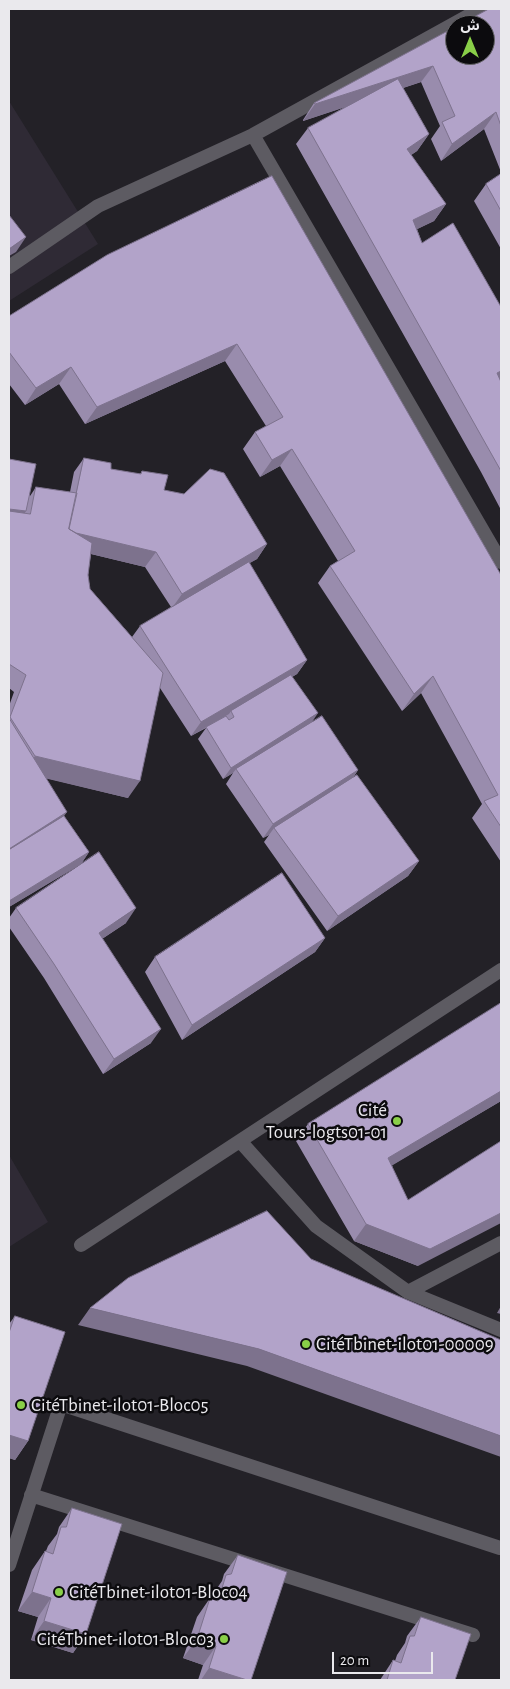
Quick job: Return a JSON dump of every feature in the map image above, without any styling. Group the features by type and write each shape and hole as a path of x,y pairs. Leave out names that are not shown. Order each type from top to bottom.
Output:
{"street":[{"path":"9,267 98,206 253,135 481,9"},
{"path":"253,135 501,562"},
{"path":"81,1245 501,970"},
{"path":"240,1140 316,1226 408,1292 501,1330"},
{"path":"408,1292 501,1243"},
{"path":"9,1565 61,1404 500,1548"},
{"path":"31,1495 473,1635"}],"shaded area":[{"path":"9,101 98,244 9,301"},
{"path":"9,1155 48,1222 9,1247"}],"building":[{"path":"489,9 501,9 501,126 496,112 452,144 442,122 455,116 433,66 314,103 445,32 445,65 495,65 495,15 478,15"},
{"path":"398,79 429,134 407,149 446,204 413,220 422,243 453,223 501,307 501,371 497,373 501,382 501,471 308,128"},
{"path":"501,174 501,211 486,184"},
{"path":"272,176 501,575 501,827 484,801 498,795 433,676 414,694 330,566 355,551 292,449 272,460 255,432 283,417 237,344 97,407 71,367 36,388 9,352 9,316 107,255"},
{"path":"9,215 26,237 9,249"},
{"path":"84,458 111,463 111,469 141,474 142,471 168,475 164,490 184,494 210,469 224,473 267,544 182,594 156,552 76,533 69,529"},
{"path":"9,459 36,464 26,511 9,509"},
{"path":"36,487 77,493 69,529 92,543 88,575 90,589 163,673 140,781 35,756 10,717 26,675 9,664 9,511 30,514"},
{"path":"249,562 307,660 201,722 140,626"},
{"path":"291,675 318,713 231,768 206,727 226,716 229,720 234,717 231,711"},
{"path":"322,716 358,770 273,824 236,769"},
{"path":"9,718 67,812 9,849"},
{"path":"357,775 419,861 338,916 274,828"},
{"path":"64,816 89,852 9,901 9,850"},
{"path":"99,852 136,908 99,933 161,1029 114,1059 16,908"},
{"path":"282,873 325,938 192,1025 155,957"},
{"name":"Cité Tours-logts01-01","path":"501,1003 501,1091 388,1158 408,1200 501,1141 501,1213 430,1249 366,1224 308,1124"},
{"name":"CitéTbinet-ilot01-00009","path":"267,1211 311,1259 501,1340 501,1436 259,1349 90,1308 128,1278"},
{"name":"CitéTbinet-ilot01-Bloc05","path":"15,1316 65,1332 28,1441 9,1435 9,1333"},
{"name":"CitéTbinet-ilot01-Bloc04","path":"72,1508 122,1524 86,1634 44,1621 51,1598 32,1592 45,1551 53,1554 61,1527 66,1527"},
{"name":"CitéTbinet-ilot01-Bloc03","path":"238,1555 287,1572 251,1680 209,1668 216,1646 197,1639 210,1598 218,1601 226,1575 231,1574"},
{"path":"421,1617 471,1634 455,1680 387,1680 393,1660 401,1663 410,1636 414,1636"}],"place":[{"name":"Cité Tours-logts01-01","path":"397,1121"},
{"name":"CitéTbinet-ilot01-00009","path":"306,1344"},
{"name":"CitéTbinet-ilot01-Bloc05","path":"21,1405"},
{"name":"CitéTbinet-ilot01-Bloc04","path":"59,1592"},
{"name":"CitéTbinet-ilot01-Bloc03","path":"224,1639"}]}
